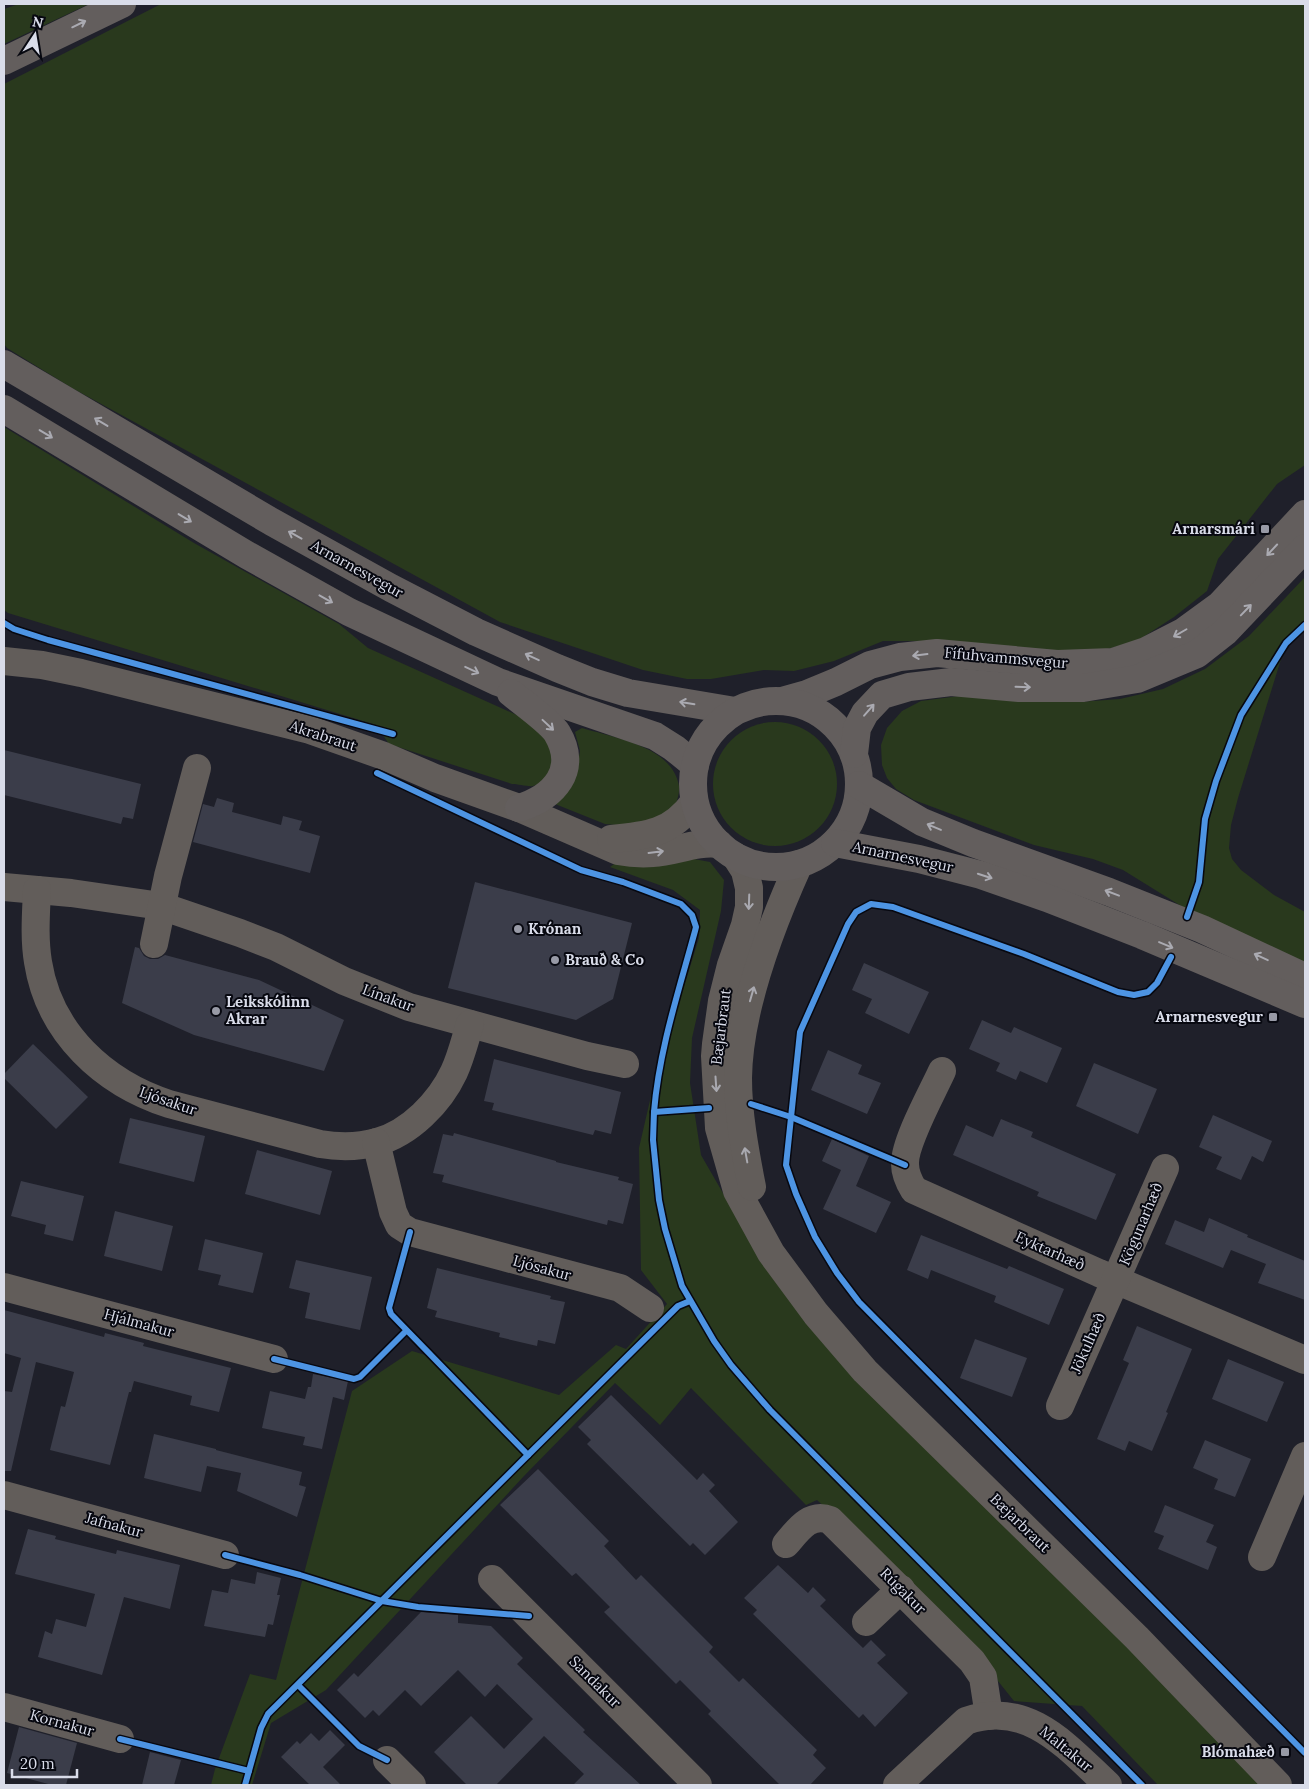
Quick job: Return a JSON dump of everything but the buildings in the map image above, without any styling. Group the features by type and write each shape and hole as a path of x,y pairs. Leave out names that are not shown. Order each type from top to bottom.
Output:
{"main road":[{"path":"4,61 122,4"},
{"name":"Arnarnesvegur","path":"4,364 272,522 391,588 476,632 557,668 592,682 628,693 735,711"},
{"path":"4,409 247,555 349,612 498,682 655,736 695,765"},
{"name":"Fífuhvammsvegur","path":"782,701 807,694 870,665 900,657 937,653 1057,664 1113,662 1146,651 1183,632 1220,605 1305,514"},
{"name":"Fífuhvammsvegur","path":"854,754 857,728 865,713 882,696 909,687 950,682 1019,688 1083,688 1137,679 1197,654 1225,632 1305,548"},
{"path":"498,682 556,733 565,754 566,761 562,776 552,790 534,803 519,808"},
{"name":"Arnarnesvegur","path":"782,701 805,706 826,717 842,734 854,754 859,786 858,801 852,816 845,831 835,843 812,859 799,864 778,867 756,864 727,850 703,825 694,802 692,783 695,765 703,743 717,725 735,711 758,702 782,701"},
{"name":"Arnarnesvegur","path":"859,786 922,822 1202,929 1305,977"},
{"name":"Arnarnesvegur","path":"835,843 918,859 981,875 1142,935 1305,1004"}],"street":[{"name":"Akrabraut","path":"4,650 42,665"},
{"name":"Akrabraut","path":"4,661 42,665 310,730 384,756 435,778 519,808 618,851 634,854 654,854 706,842 727,850"},
{"path":"154,944 161,906 196,768"},
{"name":"Akrabraut","path":"592,840 658,833 687,813 694,802"},
{"name":"Bæjarbraut","path":"727,850 745,871 749,888 749,907 722,1001 714,1056 719,1128 737,1191 771,1253 816,1314 865,1371 1136,1638 1278,1785"},
{"name":"Bæjarbraut","path":"771,1253 752,1190 745,1147 738,1080 739,1054 750,1000 764,955 775,921 799,864"},
{"name":"Línakur","path":"4,887 71,893 161,906 206,920 267,944 375,994 418,1009 587,1056 625,1064"},
{"name":"Ljósakur","path":"37,890 35,922 38,964 51,1004 66,1032 94,1064 111,1077 149,1098 304,1141 336,1146 376,1142 389,1138 411,1124 436,1100 454,1072 470,1024"},
{"name":"Eyktarhæð","path":"942,1071 907,1148 905,1165 908,1179 914,1190 1116,1280 1305,1360"},
{"name":"Ljósakur","path":"376,1142 393,1212 399,1225 410,1232 620,1288 650,1308"},
{"name":"Kögunarhæð","path":"1116,1280 1165,1168"},
{"name":"Jökulhæð","path":"1060,1406 1116,1280"},
{"name":"Hjálmakur","path":"4,1286 274,1359"},
{"path":"1262,1556 1305,1456"},
{"name":"Jafnakur","path":"4,1495 225,1555"},
{"name":"Rúgakur","path":"786,1544 812,1519 824,1518 835,1524 972,1661 982,1677 990,1716"},
{"name":"Sandakur","path":"492,1579 698,1785"},
{"path":"866,1622 901,1589"},
{"name":"Kornakur","path":"4,1708 120,1739"},
{"name":"Maltakur","path":"897,1785 966,1721 990,1716 1024,1720 1038,1725 1064,1744 1108,1785"},
{"path":"387,1760 412,1785"}],"green space":[{"path":"19,4 89,4 4,44 4,9"},
{"path":"161,4 1305,4 1305,465 1277,484 1218,559 1207,591 1174,617 1137,641 1082,656 932,641 883,641 834,661 794,671 764,670 711,679 687,679 643,670 500,622 72,388 7,348 4,344 4,84"},
{"path":"4,427 194,543 339,624 368,648 530,721 553,741 549,774 540,783 533,786 512,784 389,744 376,725 8,613 4,610"},
{"path":"1305,577 1305,625 1286,643 1238,798 1231,825 1229,848 1232,859 1241,870 1274,895 1305,912 1305,968 1186,909 1123,870 1093,859 1034,845 914,800 896,789 887,778 882,765 881,745 887,728 902,711 921,701 959,696 1079,702 1120,699 1163,689 1205,669 1249,636"},
{"path":"775,722 799,727 819,740 832,760 837,784 832,808 819,828 799,841 775,846 751,841 731,828 718,808 713,784 718,760 731,740 751,727"},
{"path":"582,728 625,740 654,753 666,761 674,772 679,786 675,809 640,827 605,824 555,804 576,773 580,751 575,732"},
{"path":"694,859 710,862 724,880 721,911 692,1038 690,1083 701,1155 761,1259 1260,1785 1158,1785 1082,1706 1014,1701 957,1630 817,1500 806,1505 691,1388 660,1425 615,1383 524,1476 326,1690 271,1723 252,1785 211,1785 215,1769 250,1674 276,1680 352,1391 412,1351 559,1395 616,1345 626,1349 667,1304 641,1270 639,1148 654,1083 699,938 700,910 673,890 610,867 617,862"}],"cycle path":[{"path":"4,623 14,629 48,640 393,734"},
{"path":"1187,917 1199,882 1205,819 1216,781 1241,715 1286,643 1305,625"},
{"path":"377,773 581,870 623,882 681,904 692,915 696,927 665,1043 654,1112 709,1108"},
{"path":"1171,957 1157,983 1148,992 1134,995 1118,992 1024,954 893,907 871,904 856,912 848,924 800,1032 786,1165 796,1194 815,1237 837,1273 859,1302 1305,1753"},
{"path":"751,1104 791,1117 905,1165"},
{"path":"654,1112 653,1140 659,1200 665,1229 682,1286 714,1341 731,1365 770,1410 1142,1785"},
{"path":"410,1232 389,1308 391,1314 528,1455 678,1306 690,1301"},
{"path":"274,1359 354,1379 360,1377 406,1331"},
{"path":"245,1785 261,1728 268,1714 528,1455"},
{"path":"225,1555 300,1575 382,1601 418,1607 529,1616"},
{"path":"298,1685 359,1746 387,1760"},
{"path":"120,1739 249,1771"}],"place":[{"name":"Arnarsmári","path":"1265,529"},
{"name":"Krónan","path":"518,929"},
{"name":"Brauð & Co","path":"555,960"},
{"name":"Leikskólinn Akrar","path":"216,1011"},
{"name":"Arnarnesvegur","path":"1273,1017"},
{"name":"Blómahæð","path":"1285,1752"}]}
